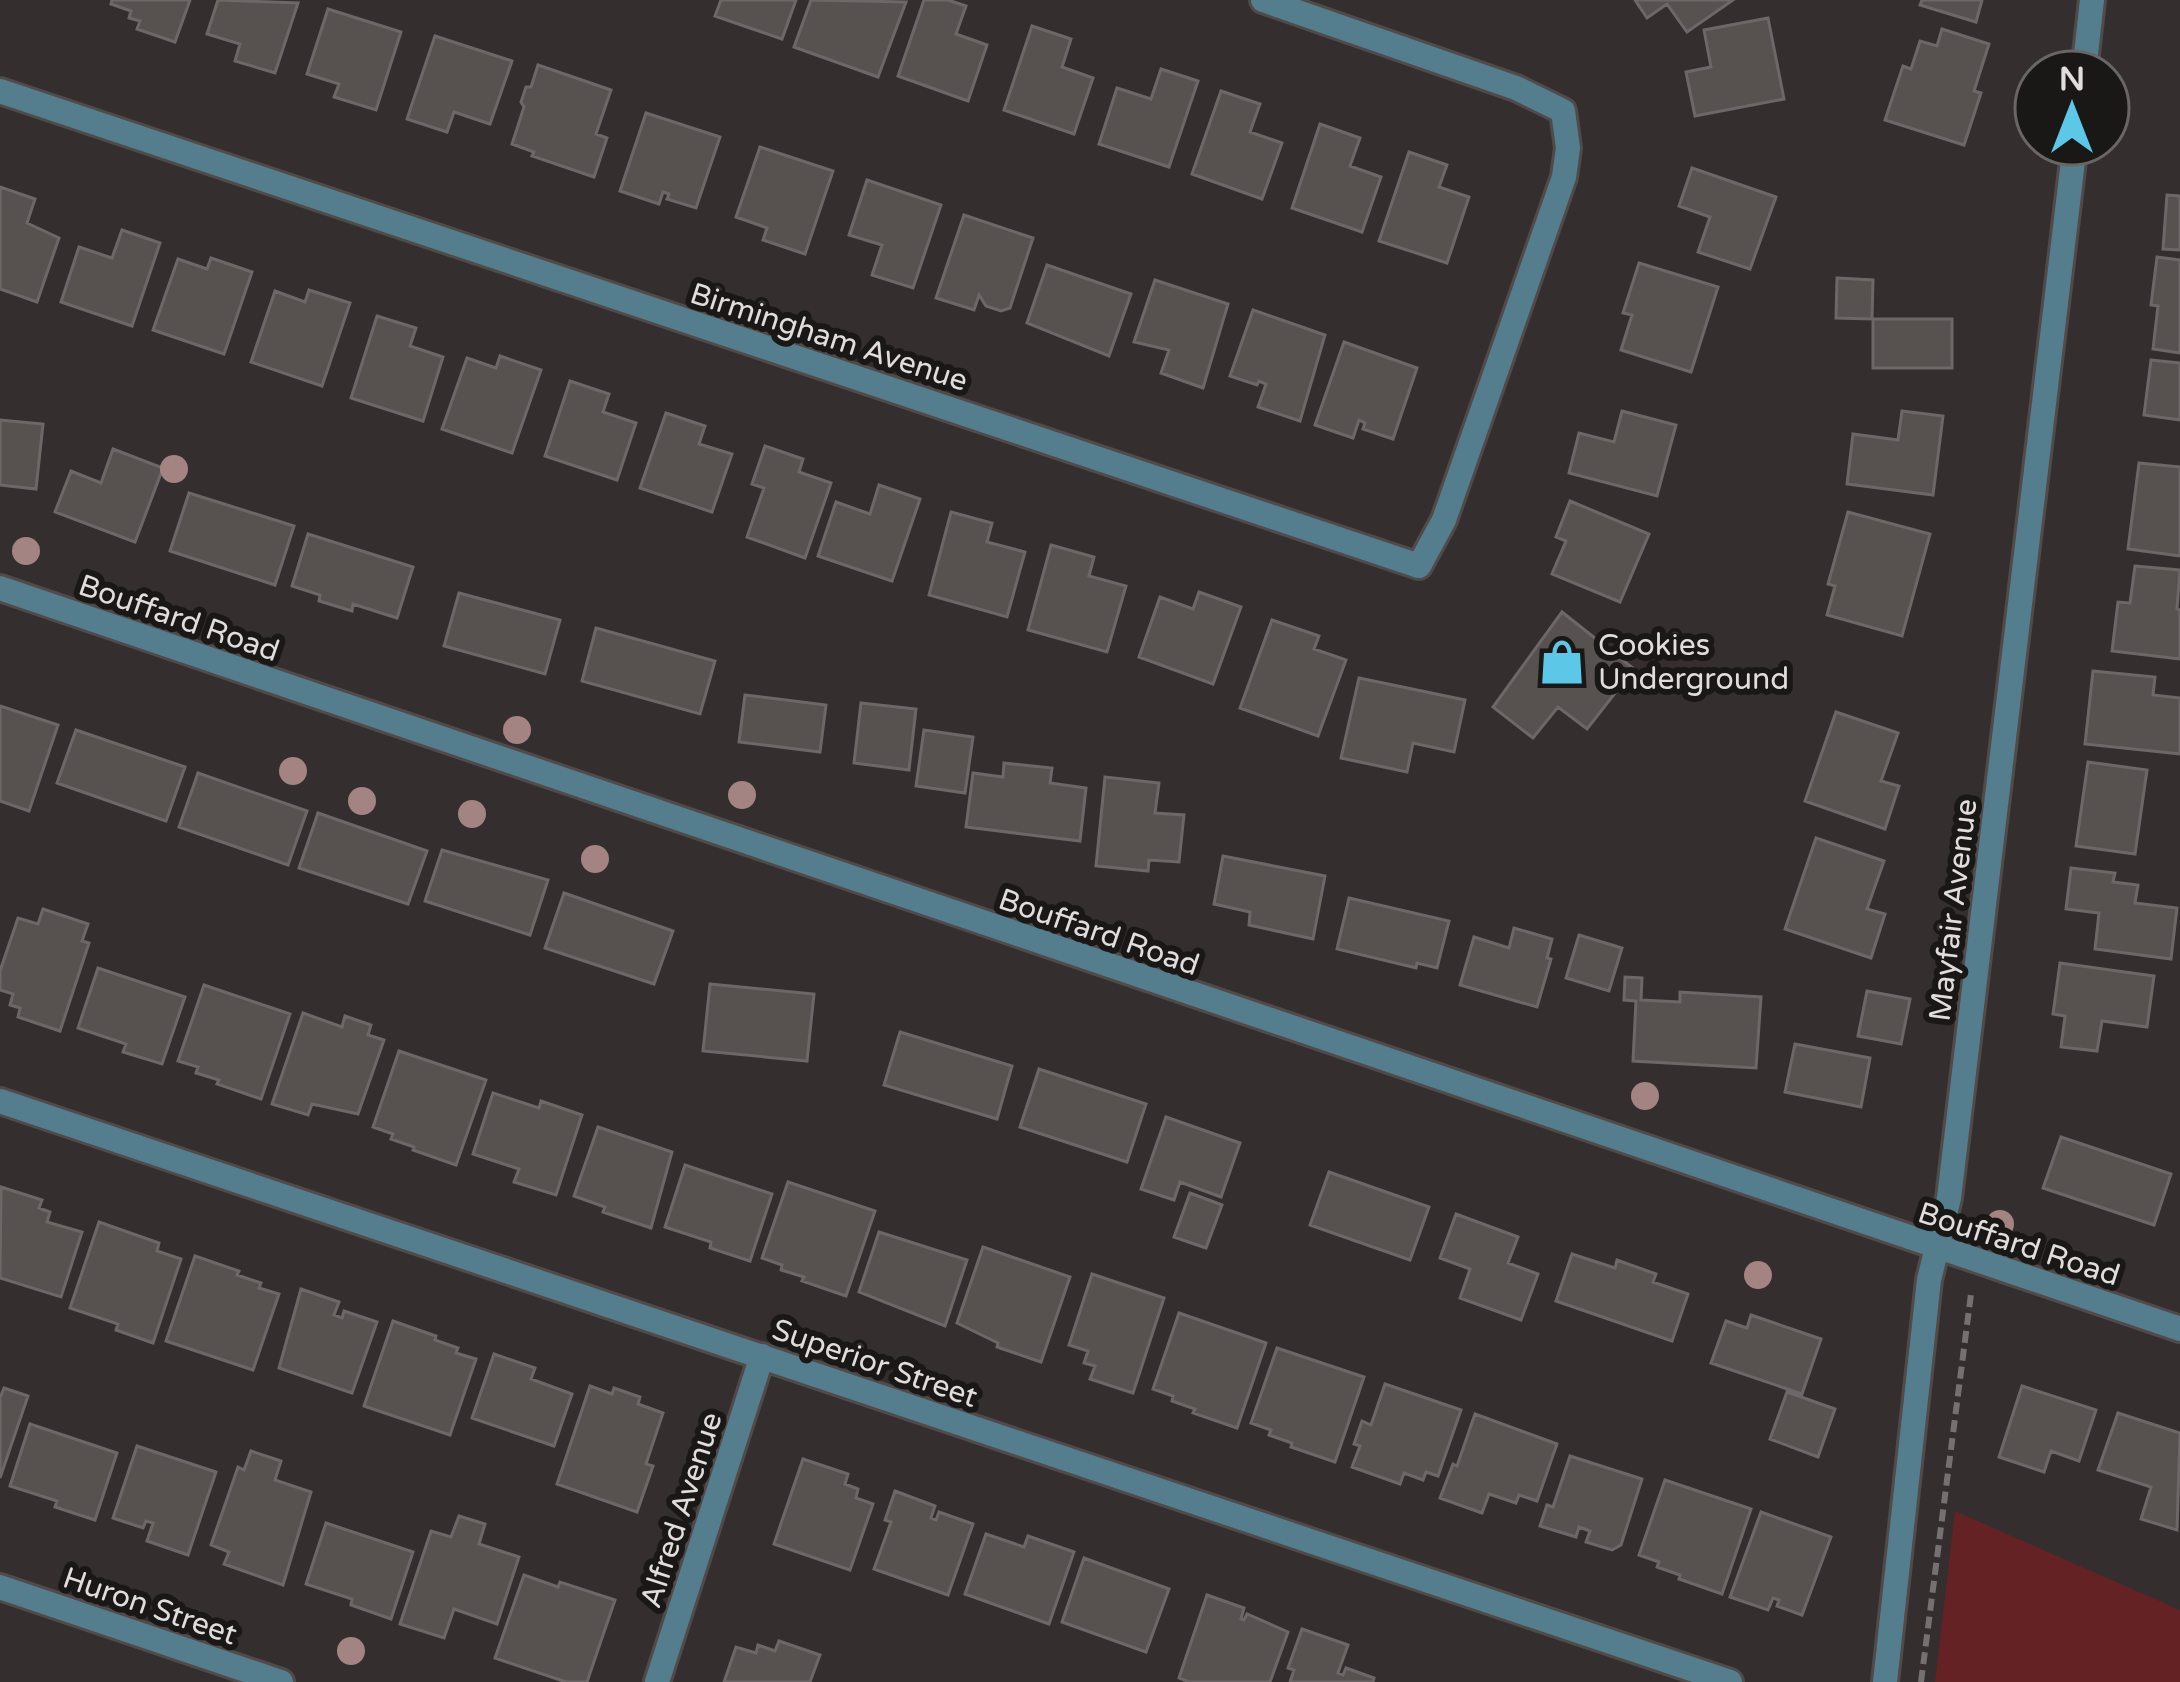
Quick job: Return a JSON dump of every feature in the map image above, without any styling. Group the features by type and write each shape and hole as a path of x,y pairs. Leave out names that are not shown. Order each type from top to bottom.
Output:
{"street":[{"name":"Birmingham Avenue","path":"0,91 1419,566 1444,520 1564,177 1568,148 1563,110 1516,88 1263,0"},
{"path":"2087,48 2092,0"},
{"name":"Mayfair Avenue","path":"1885,1682 1929,1280 1949,1198 2072,168"},
{"name":"Bouffard Road","path":"0,588 2180,1329"},
{"name":"Superior Street","path":"0,1101 1730,1682"},
{"name":"Alfred Avenue","path":"657,1682 763,1356"},
{"name":"Huron Street","path":"0,1587 281,1682"}],"path":[{"path":"1921,1682 1971,1294"}],"shaded area":[{"path":"1955,1511 2180,1610 2180,1682 1935,1682"}],"building":[{"path":"112,0 190,0 175,42 137,29 140,21 129,18 131,11 111,4"},
{"path":"218,0 298,3 275,73 235,61 240,44 207,34"},
{"path":"721,0 796,0 782,39 715,16"},
{"path":"811,0 906,2 878,77 794,47"},
{"path":"924,0 966,6 956,34 987,45 968,101 898,76"},
{"path":"1635,0 1733,0 1687,32 1667,4 1647,18"},
{"path":"1922,0 1982,0 1976,22 1920,5"},
{"path":"328,9 401,32 376,110 334,97 339,84 307,74"},
{"path":"1768,18 1784,99 1695,116 1686,72 1711,67 1704,30"},
{"path":"1032,26 1071,39 1062,67 1093,78 1074,134 1004,110"},
{"path":"1942,29 1989,44 1974,91 1981,93 1964,145 1885,120 1903,66 1911,69 1920,41 1937,46"},
{"path":"435,36 512,61 490,124 454,112 447,132 407,119"},
{"path":"538,65 611,90 596,134 607,138 594,177 532,156 534,152 512,144 524,107 521,102"},
{"path":"1161,69 1198,81 1169,167 1099,144 1117,88 1151,99"},
{"path":"1221,91 1260,104 1250,132 1282,143 1262,199 1192,174"},
{"path":"646,113 720,137 696,208 667,199 669,194 663,192 659,204 620,191"},
{"path":"1320,124 1360,138 1350,166 1381,177 1362,232 1292,208"},
{"path":"760,147 833,171 805,254 763,240 767,228 736,217"},
{"path":"1409,152 1447,165 1439,187 1469,197 1447,263 1379,241"},
{"path":"1692,168 1776,197 1750,269 1698,252 1710,217 1679,206"},
{"path":"867,180 941,205 913,288 872,275 882,245 849,235"},
{"path":"0,187 35,199 27,223 59,238 37,302 0,289"},
{"path":"2167,195 2180,196 2180,250 2163,249"},
{"path":"964,215 1033,238 1010,308 1001,311 986,306 979,295 974,310 936,298"},
{"path":"122,230 160,243 132,326 61,302 79,247 112,258"},
{"path":"2157,257 2180,260 2180,353 2153,349 2158,306 2151,305"},
{"path":"211,258 252,272 224,354 153,330 178,259 207,269"},
{"path":"1639,263 1718,287 1691,372 1621,350 1632,315 1623,313"},
{"path":"1047,265 1131,294 1109,356 1027,323"},
{"path":"1837,278 1873,280 1872,319 1836,318"},
{"path":"1155,280 1228,304 1203,388 1161,373 1169,350 1134,342"},
{"path":"309,290 350,303 322,386 251,362 275,291 305,302"},
{"path":"1253,310 1325,335 1300,421 1258,407 1266,384 1230,376"},
{"path":"377,316 416,328 410,346 443,357 423,421 351,398"},
{"path":"1873,319 1952,319 1952,368 1873,368"},
{"path":"1344,342 1417,368 1393,439 1363,429 1365,423 1359,420 1353,438 1315,425"},
{"path":"500,356 541,370 512,453 442,429 467,358 496,368"},
{"path":"2151,360 2180,363 2180,420 2144,415"},
{"path":"570,381 609,394 603,412 636,423 617,480 545,456"},
{"path":"1622,411 1676,425 1657,496 1569,473 1579,433 1614,442"},
{"path":"1902,411 1943,416 1933,495 1847,484 1853,434 1898,440"},
{"path":"666,413 705,426 699,444 732,454 712,512 640,488"},
{"path":"0,420 43,424 36,489 0,485"},
{"path":"765,446 803,459 799,472 831,483 805,558 747,537 764,488 752,484"},
{"path":"113,449 163,468 135,542 55,512 71,471 101,483"},
{"path":"2139,463 2180,467 2180,556 2128,549"},
{"path":"879,485 920,499 892,581 818,556 836,502 870,514"},
{"path":"189,493 294,526 275,585 170,551"},
{"path":"1570,501 1649,534 1620,602 1552,574 1566,541 1556,537"},
{"path":"951,512 992,523 987,542 1025,552 1007,617 929,595"},
{"path":"1848,512 1930,534 1902,636 1827,615 1835,586 1828,584"},
{"path":"308,534 413,567 397,618 353,604 352,611 319,601 320,595 292,586"},
{"path":"1051,545 1094,557 1089,576 1126,586 1107,652 1028,630"},
{"path":"2135,566 2180,570 2180,659 2112,651 2118,602 2130,603"},
{"path":"1199,592 1241,607 1213,684 1139,657 1160,597 1193,609"},
{"path":"459,593 560,620 545,674 444,646"},
{"path":"1562,612 1634,669 1587,729 1558,707 1533,738 1493,707"},
{"path":"1272,620 1319,636 1314,649 1346,660 1318,736 1240,708"},
{"path":"596,628 715,661 700,714 582,681"},
{"path":"2093,671 2155,677 2153,695 2180,698 2180,754 2085,744"},
{"path":"1359,678 1465,700 1454,752 1413,743 1407,772 1341,758"},
{"path":"745,695 826,705 820,752 739,742"},
{"path":"861,703 916,709 909,770 854,763"},
{"path":"0,706 58,725 29,811 0,801"},
{"path":"1836,712 1898,733 1881,781 1899,786 1885,829 1805,801"},
{"path":"76,730 185,767 166,821 57,783"},
{"path":"924,730 973,737 965,793 916,786"},
{"path":"2088,762 2147,770 2135,854 2076,846"},
{"path":"1004,763 1052,768 1050,783 1086,788 1080,841 966,827 973,773 1003,777"},
{"path":"198,773 307,811 288,865 179,827"},
{"path":"1105,777 1159,783 1155,813 1184,815 1179,862 1149,860 1148,871 1096,866"},
{"path":"318,813 427,851 408,904 299,868"},
{"path":"1816,838 1884,861 1867,909 1885,914 1871,958 1785,929"},
{"path":"442,850 548,880 530,935 425,901"},
{"path":"1223,856 1325,876 1313,939 1249,925 1250,912 1214,904"},
{"path":"2071,868 2115,873 2113,882 2138,885 2135,903 2177,908 2171,959 2095,949 2099,913 2066,909"},
{"path":"564,893 673,931 654,984 545,948"},
{"path":"1349,898 1449,921 1437,968 1417,963 1416,968 1337,949"},
{"path":"43,909 88,924 82,941 89,943 60,1031 18,1017 20,1008 10,1005 13,994 0,990 0,971 18,918 38,924"},
{"path":"1514,928 1552,939 1537,1007 1460,985 1474,937 1509,948"},
{"path":"1579,935 1622,948 1609,991 1566,978"},
{"path":"2060,963 2154,976 2147,1027 2102,1021 2097,1051 2061,1047 2065,1016 2053,1014"},
{"path":"98,968 185,997 162,1064 123,1052 126,1044 78,1028"},
{"path":"1625,977 1642,978 1641,1000 1680,1002 1680,992 1761,997 1756,1068 1633,1061 1636,1001 1624,1000"},
{"path":"710,984 814,994 807,1061 703,1051"},
{"path":"204,985 290,1014 261,1099 217,1084 219,1080 196,1073 198,1067 178,1061"},
{"path":"1867,991 1910,999 1901,1044 1858,1036"},
{"path":"303,1013 342,1027 345,1016 371,1025 368,1035 384,1040 358,1114 312,1104 308,1115 272,1104"},
{"path":"900,1032 1012,1066 997,1119 884,1085"},
{"path":"1795,1044 1870,1058 1861,1107 1785,1092"},
{"path":"399,1051 486,1080 456,1165 413,1150 391,1139 393,1134 373,1127"},
{"path":"1039,1069 1146,1104 1127,1162 1020,1127"},
{"path":"493,1093 539,1108 541,1101 582,1115 556,1195 514,1182 519,1169 473,1154"},
{"path":"1166,1117 1240,1143 1221,1197 1180,1182 1174,1200 1141,1189"},
{"path":"598,1127 672,1152 651,1228 603,1212 605,1207 574,1196"},
{"path":"2061,1137 2171,1174 2154,1225 2043,1188"},
{"path":"685,1165 772,1194 750,1261 665,1227"},
{"path":"1329,1172 1429,1207 1410,1260 1310,1225"},
{"path":"788,1182 875,1211 846,1296 802,1281 804,1277 762,1258"},
{"path":"1,1187 42,1200 39,1208 50,1212 47,1222 82,1232 61,1297 0,1278"},
{"path":"1190,1193 1222,1205 1206,1248 1174,1237"},
{"path":"1456,1214 1518,1237 1508,1263 1538,1274 1521,1320 1460,1298 1470,1269 1440,1258"},
{"path":"99,1222 159,1243 157,1251 181,1259 153,1343 116,1330 118,1324 70,1308"},
{"path":"879,1232 967,1260 945,1326 859,1292"},
{"path":"983,1247 1070,1277 1041,1362 997,1347 998,1343 957,1323"},
{"path":"1572,1254 1615,1268 1617,1260 1656,1274 1653,1282 1688,1294 1672,1341 1556,1301"},
{"path":"195,1256 239,1271 237,1275 261,1283 259,1288 279,1294 253,1370 166,1341"},
{"path":"1092,1274 1164,1298 1133,1393 1090,1379 1095,1366 1084,1363 1088,1351 1069,1345"},
{"path":"301,1289 339,1302 334,1315 342,1318 344,1311 377,1322 352,1393 279,1368"},
{"path":"1179,1313 1266,1343 1237,1428 1193,1413 1195,1409 1153,1389"},
{"path":"1751,1315 1821,1339 1802,1394 1711,1363 1726,1321 1747,1328"},
{"path":"393,1321 436,1336 435,1340 458,1348 456,1353 476,1359 450,1435 364,1406"},
{"path":"1277,1348 1364,1377 1335,1462 1291,1447 1292,1443 1269,1435 1271,1430 1251,1423"},
{"path":"494,1354 535,1368 531,1379 572,1394 554,1446 472,1418"},
{"path":"1385,1384 1461,1410 1438,1476 1426,1472 1423,1480 1404,1473 1400,1484 1352,1467 1362,1421 1371,1425"},
{"path":"590,1386 640,1397 638,1404 663,1413 646,1464 653,1466 637,1512 557,1484"},
{"path":"2022,1386 2096,1410 2079,1461 2051,1451 2044,1472 1999,1457"},
{"path":"4,1388 28,1396 0,1478 0,1398"},
{"path":"1787,1392 1835,1409 1818,1457 1770,1439"},
{"path":"2118,1413 2180,1433 2177,1530 2141,1519 2151,1487 2098,1470"},
{"path":"1475,1414 1557,1444 1537,1501 1519,1495 1516,1503 1489,1494 1482,1513 1440,1498"},
{"path":"30,1424 117,1453 95,1520 10,1486"},
{"path":"137,1446 216,1472 188,1555 147,1541 153,1523 146,1521 143,1528 113,1518"},
{"path":"251,1451 281,1461 275,1480 311,1492 283,1585 224,1564 229,1552 211,1545 238,1467 244,1470"},
{"path":"1570,1456 1642,1479 1621,1545 1612,1550 1586,1542 1590,1531 1579,1527 1576,1537 1540,1526 1547,1505 1553,1507"},
{"path":"803,1459 848,1474 845,1484 858,1489 856,1498 873,1504 850,1570 774,1544"},
{"path":"1665,1480 1751,1509 1722,1594 1679,1579 1680,1575 1657,1567 1659,1562 1639,1555"},
{"path":"895,1491 935,1506 931,1518 936,1520 939,1512 973,1524 948,1595 874,1569 891,1522 885,1520"},
{"path":"1761,1512 1831,1537 1802,1615 1777,1606 1779,1600 1773,1598 1768,1610 1730,1597"},
{"path":"459,1516 485,1524 479,1544 519,1557 497,1624 454,1609 444,1638 400,1624 431,1531 451,1537"},
{"path":"326,1523 413,1552 391,1619 351,1605 352,1599 306,1584"},
{"path":"986,1534 1024,1547 1028,1536 1074,1552 1049,1624 965,1594"},
{"path":"1084,1558 1169,1589 1146,1652 1062,1622"},
{"path":"524,1575 615,1600 587,1682 566,1682 495,1658"},
{"path":"1207,1595 1244,1608 1241,1619 1247,1614 1288,1632 1270,1682 1179,1678"},
{"path":"1302,1629 1348,1645 1338,1673 1343,1675 1346,1668 1374,1678 1373,1682 1290,1682 1294,1670 1288,1668"},
{"path":"779,1641 820,1655 810,1682 724,1682 736,1647 756,1653 758,1645 775,1651"}],"place":[{"name":"Cookies Underground","path":"1562,662"}]}
